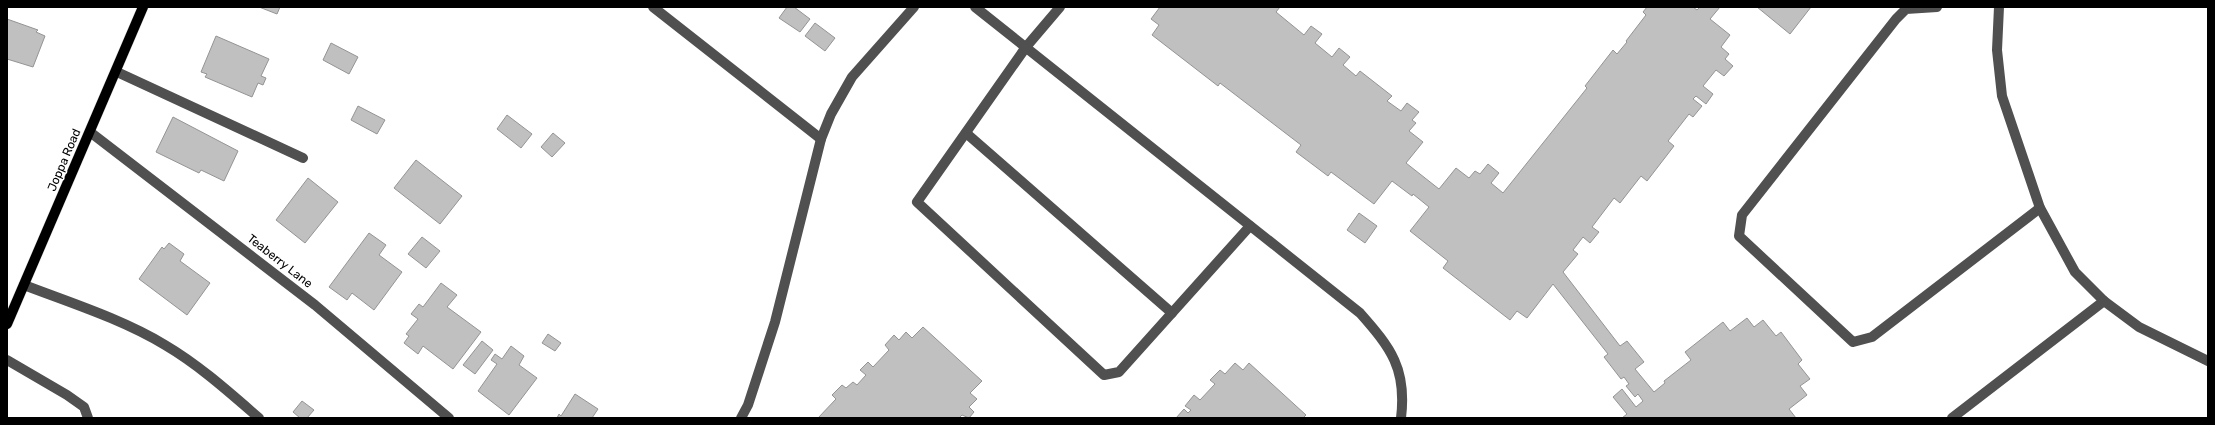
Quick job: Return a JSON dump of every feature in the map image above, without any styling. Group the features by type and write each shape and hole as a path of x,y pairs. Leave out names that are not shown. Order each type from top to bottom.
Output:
{"main road":[{"name":"Joppa Road","path":"7,324 143,7"}],"street":[{"path":"653,7 821,139"},
{"path":"741,418 748,405 775,322 821,139 831,114 852,77 914,7"},
{"path":"975,7 1360,313 1382,337 1395,357 1402,385 1401,418"},
{"path":"1060,7 1026,47 917,202 1104,376 1119,372 1250,226"},
{"path":"1937,7 1907,8 1742,215 1739,236 1853,342 1872,337 2040,208"},
{"path":"1999,7 1997,50 2002,96 2040,208 2075,272 2104,301 2139,327 2208,362"},
{"path":"116,72 303,158"},
{"name":"Teaberry Lane","path":"90,132 315,305 449,418"},
{"path":"966,133 1172,313"},
{"path":"24,285 125,325 165,344 200,368 259,418"},
{"path":"1955,417 2104,301"},
{"path":"7,360 67,395 84,407 88,418"}],"building":[{"path":"259,7 280,7 277,14"},
{"path":"787,7 794,7 810,19 800,32 779,18"},
{"path":"1160,7 1280,7 1276,12 1304,35 1311,26 1322,34 1315,43 1332,57 1339,48 1350,57 1343,65 1356,76 1360,71 1392,96 1387,101 1401,111 1407,103 1419,112 1412,120 1416,123 1409,131 1423,142 1406,163 1439,189 1456,168 1469,178 1475,171 1480,174 1488,164 1499,173 1491,183 1503,193 1587,88 1585,86 1613,50 1617,54 1627,42 1626,41 1646,15 1643,12 1647,7 1693,7 1697,10 1700,7 1720,7 1710,19 1730,35 1721,47 1729,54 1725,59 1733,66 1724,76 1716,70 1703,86 1713,94 1706,104 1696,96 1693,99 1702,106 1693,117 1689,114 1668,141 1674,146 1647,181 1641,176 1620,203 1614,198 1592,227 1599,232 1590,243 1583,237 1573,250 1578,254 1563,272 1620,346 1627,341 1644,362 1635,369 1654,392 1665,383 1664,381 1691,360 1685,352 1723,322 1730,331 1747,318 1754,327 1763,320 1776,336 1781,332 1802,360 1798,364 1810,379 1800,386 1807,395 1789,409 1796,418 1622,418 1627,414 1613,397 1622,389 1636,407 1643,401 1638,394 1635,397 1626,386 1629,384 1624,377 1621,379 1604,357 1608,354 1553,284 1527,318 1517,311 1510,320 1443,268 1448,261 1410,231 1429,207 1413,194 1412,196 1392,181 1374,204 1331,172 1328,176 1296,152 1301,145 1220,83 1218,86 1152,35 1159,25 1151,19"},
{"path":"1757,7 1811,7 1790,34"},
{"path":"7,19 38,30 36,32 45,36 33,67 7,59"},
{"path":"815,23 835,38 825,51 805,36"},
{"path":"216,36 269,59 261,76 266,78 263,85 258,83 252,97 205,77 207,74 201,72"},
{"path":"331,43 358,57 349,74 323,60"},
{"path":"358,106 385,120 377,134 351,120"},
{"path":"507,115 532,134 521,148 497,129"},
{"path":"173,117 238,151 224,181 201,170 199,173 156,152"},
{"path":"553,133 565,143 552,157 541,147"},
{"path":"416,160 462,196 440,224 394,188"},
{"path":"308,178 338,202 305,243 276,220"},
{"path":"1359,213 1377,226 1365,243 1347,230"},
{"path":"369,233 386,245 379,255 402,272 374,310 352,293 347,300 329,287"},
{"path":"422,237 440,251 426,268 408,254"},
{"path":"169,243 184,254 180,261 210,283 187,315 139,279 162,247 164,249"},
{"path":"441,283 457,295 447,307 481,332 453,369 423,346 418,354 404,343 409,336 406,334 418,319 411,314 419,304 423,307"},
{"path":"923,327 982,381 970,393 977,399 969,407 974,412 969,418 962,415 959,418 818,418 836,399 832,395 842,385 846,388 853,382 857,385 866,375 860,370 868,362 873,367 889,350 885,345 894,335 899,340 906,332 912,338"},
{"path":"548,334 561,343 555,351 542,343"},
{"path":"482,341 493,350 475,374 463,365"},
{"path":"511,346 524,356 519,365 537,378 509,415 478,391 497,364 491,360 495,354 502,359"},
{"path":"1235,363 1243,370 1249,363 1306,415 1303,418 1176,418 1184,409 1188,413 1191,410 1185,406 1194,395 1200,400 1215,384 1210,380 1220,370 1225,374"},
{"path":"575,394 598,409 592,418 557,418 559,414 561,416"},
{"path":"302,401 314,410 307,418 300,418 293,412"}]}
